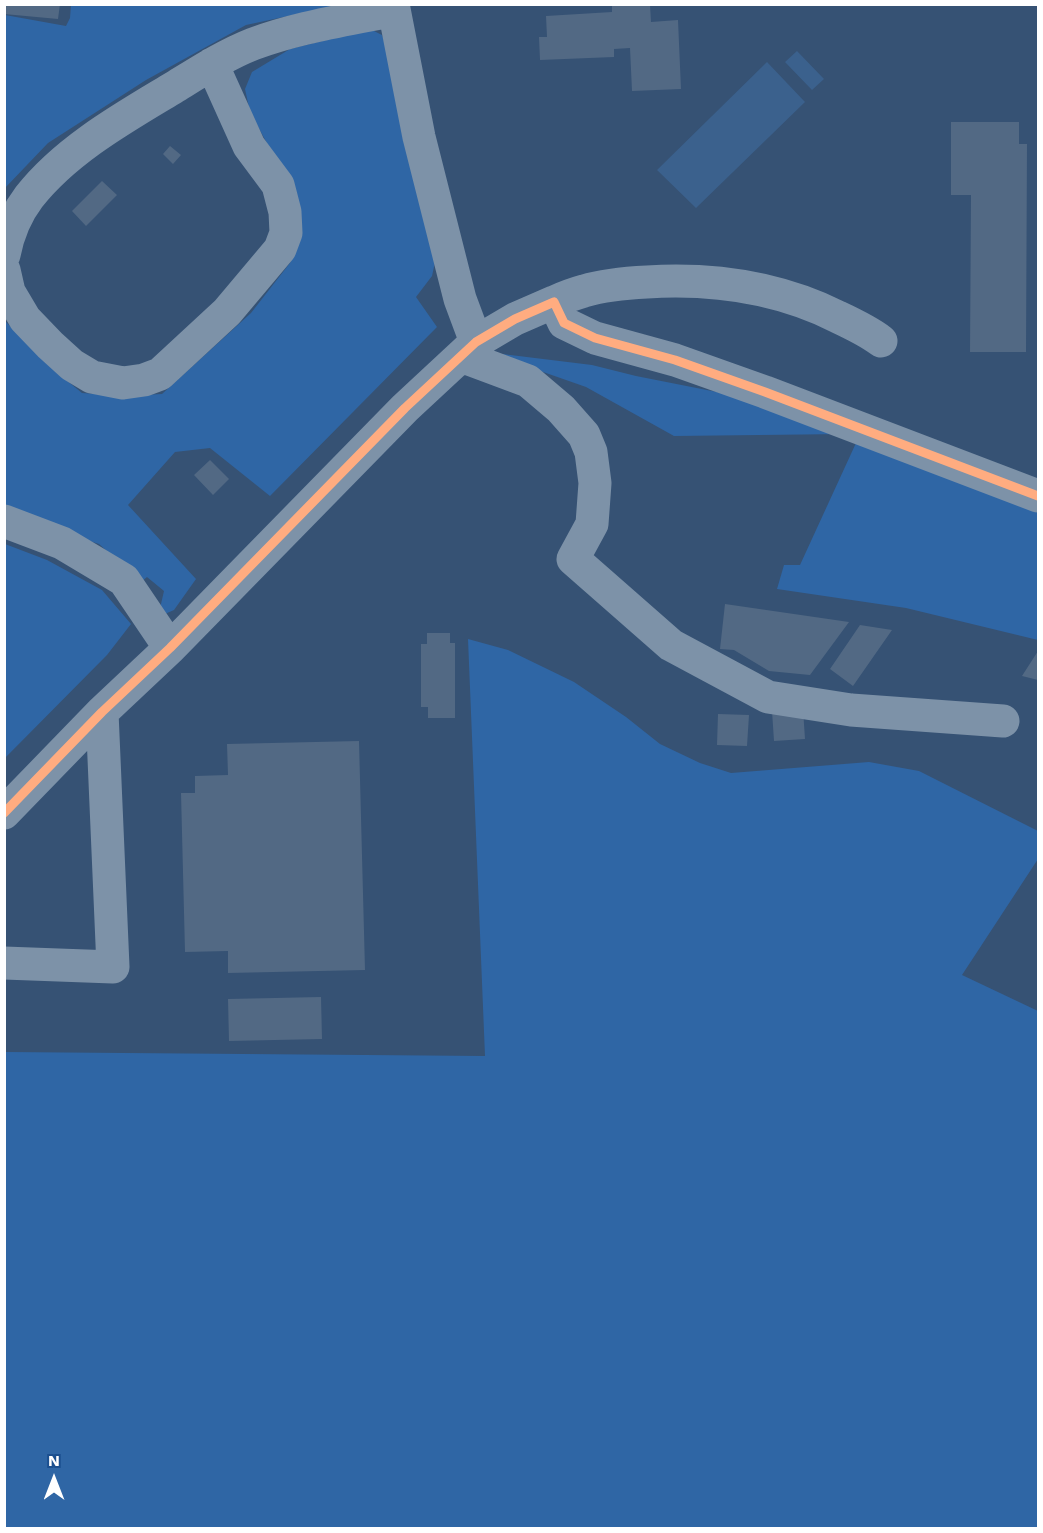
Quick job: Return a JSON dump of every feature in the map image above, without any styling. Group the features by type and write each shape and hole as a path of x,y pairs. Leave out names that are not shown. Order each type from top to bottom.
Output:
{"street":[{"path":"4,255 16,217 30,197 59,167 92,140 212,64 252,44 394,7 419,137 460,299 468,349"},
{"path":"4,270 9,292 25,319 50,345 72,365 92,377 123,383 144,380 160,374 227,312 280,249 286,233 285,212 278,185 249,146 212,64"},
{"path":"4,813 102,712 170,648 405,408 468,349 515,319 585,290 626,283 670,281 735,284 782,295 820,308 870,333 881,341"},
{"path":"554,302 564,323 595,338 675,360 765,392 1038,496"},
{"path":"468,349 528,381 561,409 584,435 591,452 595,483 592,524 573,559 671,645 768,697 851,710 1003,721"},
{"path":"4,521 62,543 124,580 170,648"},
{"path":"4,963 112,967 102,712"}],"shaded area":[{"path":"71,5 340,5 246,25 146,80 48,143 5,188 5,15 66,26 70,18"},
{"path":"370,29 382,35 391,60 437,253 432,276 416,297 437,327 270,496 210,448 175,452 128,505 196,579 174,610 158,617 164,591 147,577 141,582 99,544 5,514 4,320 54,370 82,393 124,396 162,394 251,313 290,263 301,232 269,147 250,112 245,89 252,72 290,49"},
{"path":"797,51 824,79 812,90 785,62"},
{"path":"767,62 805,102 696,208 657,170"},
{"path":"486,352 592,365 727,394 845,434 674,436 586,387"},
{"path":"856,443 1038,511 1038,640 906,608 777,589 784,565 800,565"},
{"path":"5,544 47,560 102,590 131,624 107,655 5,758"},
{"path":"468,639 508,650 574,682 626,717 660,744 700,763 731,773 869,762 919,771 1038,831 1038,859 962,975 1038,1011 1038,1528 5,1528 5,1052 485,1056"}],"building":[{"path":"4,4 60,4 58,19 4,14"},
{"path":"616,4 650,5 651,22 678,20 681,89 632,91 630,48 614,49 614,57 540,60 539,37 547,37 546,16 612,12 612,6"},
{"path":"951,122 1019,122 1019,144 1027,144 1026,352 970,352 971,195 951,195"},
{"path":"170,146 181,155 173,164 163,154"},
{"path":"102,181 117,195 86,226 72,211"},
{"path":"210,460 229,479 213,495 194,475"},
{"path":"725,604 849,622 810,675 769,671 734,650 720,649"},
{"path":"860,625 892,630 853,686 830,669"},
{"path":"427,633 450,633 450,643 455,643 455,718 428,718 428,707 421,707 421,644 427,644"},
{"path":"1038,651 1038,680 1022,676"},
{"path":"803,709 805,739 774,741 772,711"},
{"path":"718,714 749,715 747,746 717,745"},
{"path":"359,741 365,970 228,973 228,951 185,952 181,793 195,793 195,776 228,775 227,744"},
{"path":"321,997 322,1039 229,1041 228,999"}],"cycle path":[{"path":"4,813 102,712 170,648 405,408 476,342 515,319 554,302 564,323 595,338 675,360 765,392 1038,496"}]}
